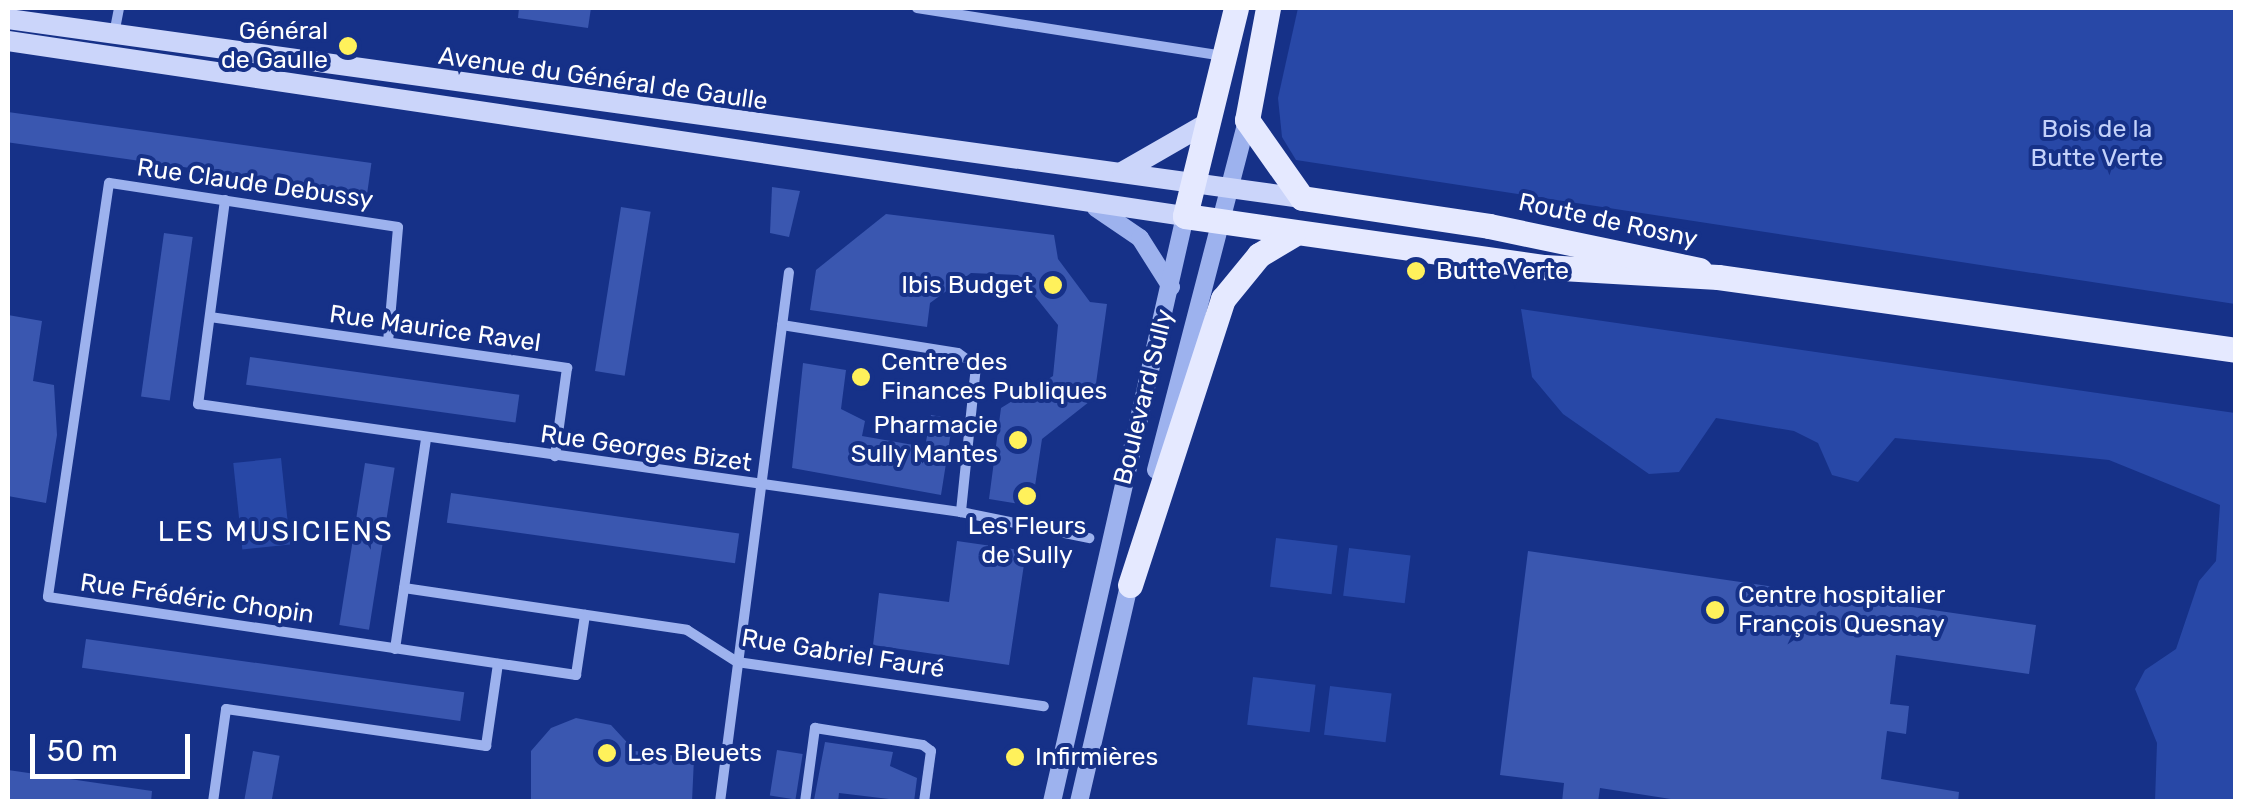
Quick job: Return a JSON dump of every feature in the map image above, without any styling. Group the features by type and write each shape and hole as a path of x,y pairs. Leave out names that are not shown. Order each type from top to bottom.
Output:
{"main road":[{"name":"Boulevard Sully","path":"1185,216 1202,126 1226,56 1236,8"},
{"name":"Boulevard Sully","path":"1247,120 1268,8"},
{"name":"Avenue du Général de Gaulle","path":"8,19 1228,188"},
{"name":"Avenue du Général de Gaulle","path":"8,41 1185,216"},
{"path":"1247,120 1302,198"},
{"path":"1121,173 1202,126"},
{"name":"Route de Rosny","path":"1228,188 1660,257 1718,277"},
{"name":"Route de Rosny","path":"1185,216 1292,234 1587,272 1718,277"},
{"path":"1130,585 1222,299 1259,255 1292,234"},
{"path":"1718,277 2236,350"}],"street":[{"path":"114,34 119,8"},
{"path":"917,8 957,10 1226,56"},
{"name":"Boulevard Sully","path":"1079,802 1247,120"},
{"name":"Rue Claude Debussy","path":"108,183 398,227 388,342"},
{"name":"Rue Frédéric Chopin","path":"108,183 48,598 576,676 586,615"},
{"path":"210,317 225,200"},
{"path":"1082,202 1124,223 1171,287"},
{"name":"Boulevard Sully","path":"1052,802 1185,216"},
{"path":"720,802 789,272"},
{"name":"Rue Maurice Ravel","path":"210,317 567,368 555,456"},
{"name":"Rue Georges Bizet","path":"210,317 198,404 961,512 1089,538"},
{"path":"782,325 958,353 976,366 961,512"},
{"path":"395,649 426,438"},
{"name":"Rue Gabriel Fauré","path":"404,588 686,630 737,662 1044,706"},
{"path":"213,802 226,709 486,746 498,664"},
{"path":"805,802 815,728 923,744 931,751 924,802"}],"green space":[{"name":"Bois de la Butte Verte","path":"1298,8 2235,8 2235,304 1296,160 1282,137 1278,98"},
{"path":"1521,309 2235,413 2235,801 2155,801 2157,743 2135,689 2145,670 2176,649 2199,581 2216,561 2220,505 2109,460 1895,438 1858,482 1832,475 1818,443 1794,431 1716,418 1679,472 1649,474 1563,414 1532,377"},
{"path":"281,458 290,545 242,550 233,463"},
{"path":"1276,538 1338,546 1332,594 1270,587"},
{"path":"1349,548 1411,556 1405,603 1343,596"},
{"path":"1253,677 1316,685 1310,732 1247,725"},
{"path":"1330,686 1392,694 1386,742 1324,735"}],"building":[{"path":"519,8 591,8 588,28 518,18"},
{"path":"8,112 371,163 367,193 8,142"},
{"path":"772,187 800,191 789,237 770,233"},
{"path":"621,207 651,212 625,376 595,371"},
{"path":"886,214 1054,235 1058,259 1090,302 1107,304 1094,398 1042,439 1032,506 989,499 1001,408 1053,376 1058,325 1018,275 971,273 930,303 927,327 810,310 816,270"},
{"path":"164,233 193,237 170,400 141,396"},
{"path":"8,315 42,321 33,381 54,385 57,435 46,503 8,496"},
{"path":"250,357 519,395 515,423 246,385"},
{"path":"803,363 846,370 841,409 865,421 862,436 925,447 931,415 953,419 941,495 792,468"},
{"path":"365,463 395,468 369,630 339,625"},
{"path":"451,493 739,533 735,563 447,523"},
{"path":"957,541 1026,551 1009,665 873,645 879,593 949,602"},
{"path":"1528,551 2036,625 2029,674 1896,655 1890,704 1909,706 1906,734 1887,731 1881,779 1959,792 1958,802 1690,802 1600,788 1598,802 1562,802 1564,783 1500,775"},
{"path":"86,639 464,692 460,721 82,668"},
{"path":"576,718 611,725 635,751 694,758 692,802 531,802 531,751 551,728"},
{"path":"825,742 893,752 890,766 917,778 914,802 839,793 838,802 814,800"},
{"path":"777,750 803,754 795,800 770,795"},
{"path":"253,751 280,756 271,802 244,802"},
{"path":"8,770 152,791 151,802 8,802"}],"place":[{"name":"Général de Gaulle","path":"348,46"},
{"name":"Butte Verte","path":"1416,271"},
{"name":"Ibis Budget","path":"1053,285"},
{"name":"Centre des Finances Publiques","path":"861,377"},
{"name":"Pharmacie Sully Mantes","path":"1018,440"},
{"name":"Les Fleurs de Sully","path":"1027,496"},
{"name":"Centre hospitalier François Quesnay","path":"1715,610"},
{"name":"Les Bleuets","path":"607,753"},
{"name":"Infirmières","path":"1015,757"}],"district":[{"name":"LES MUSICIENS","path":"276,532"}]}
